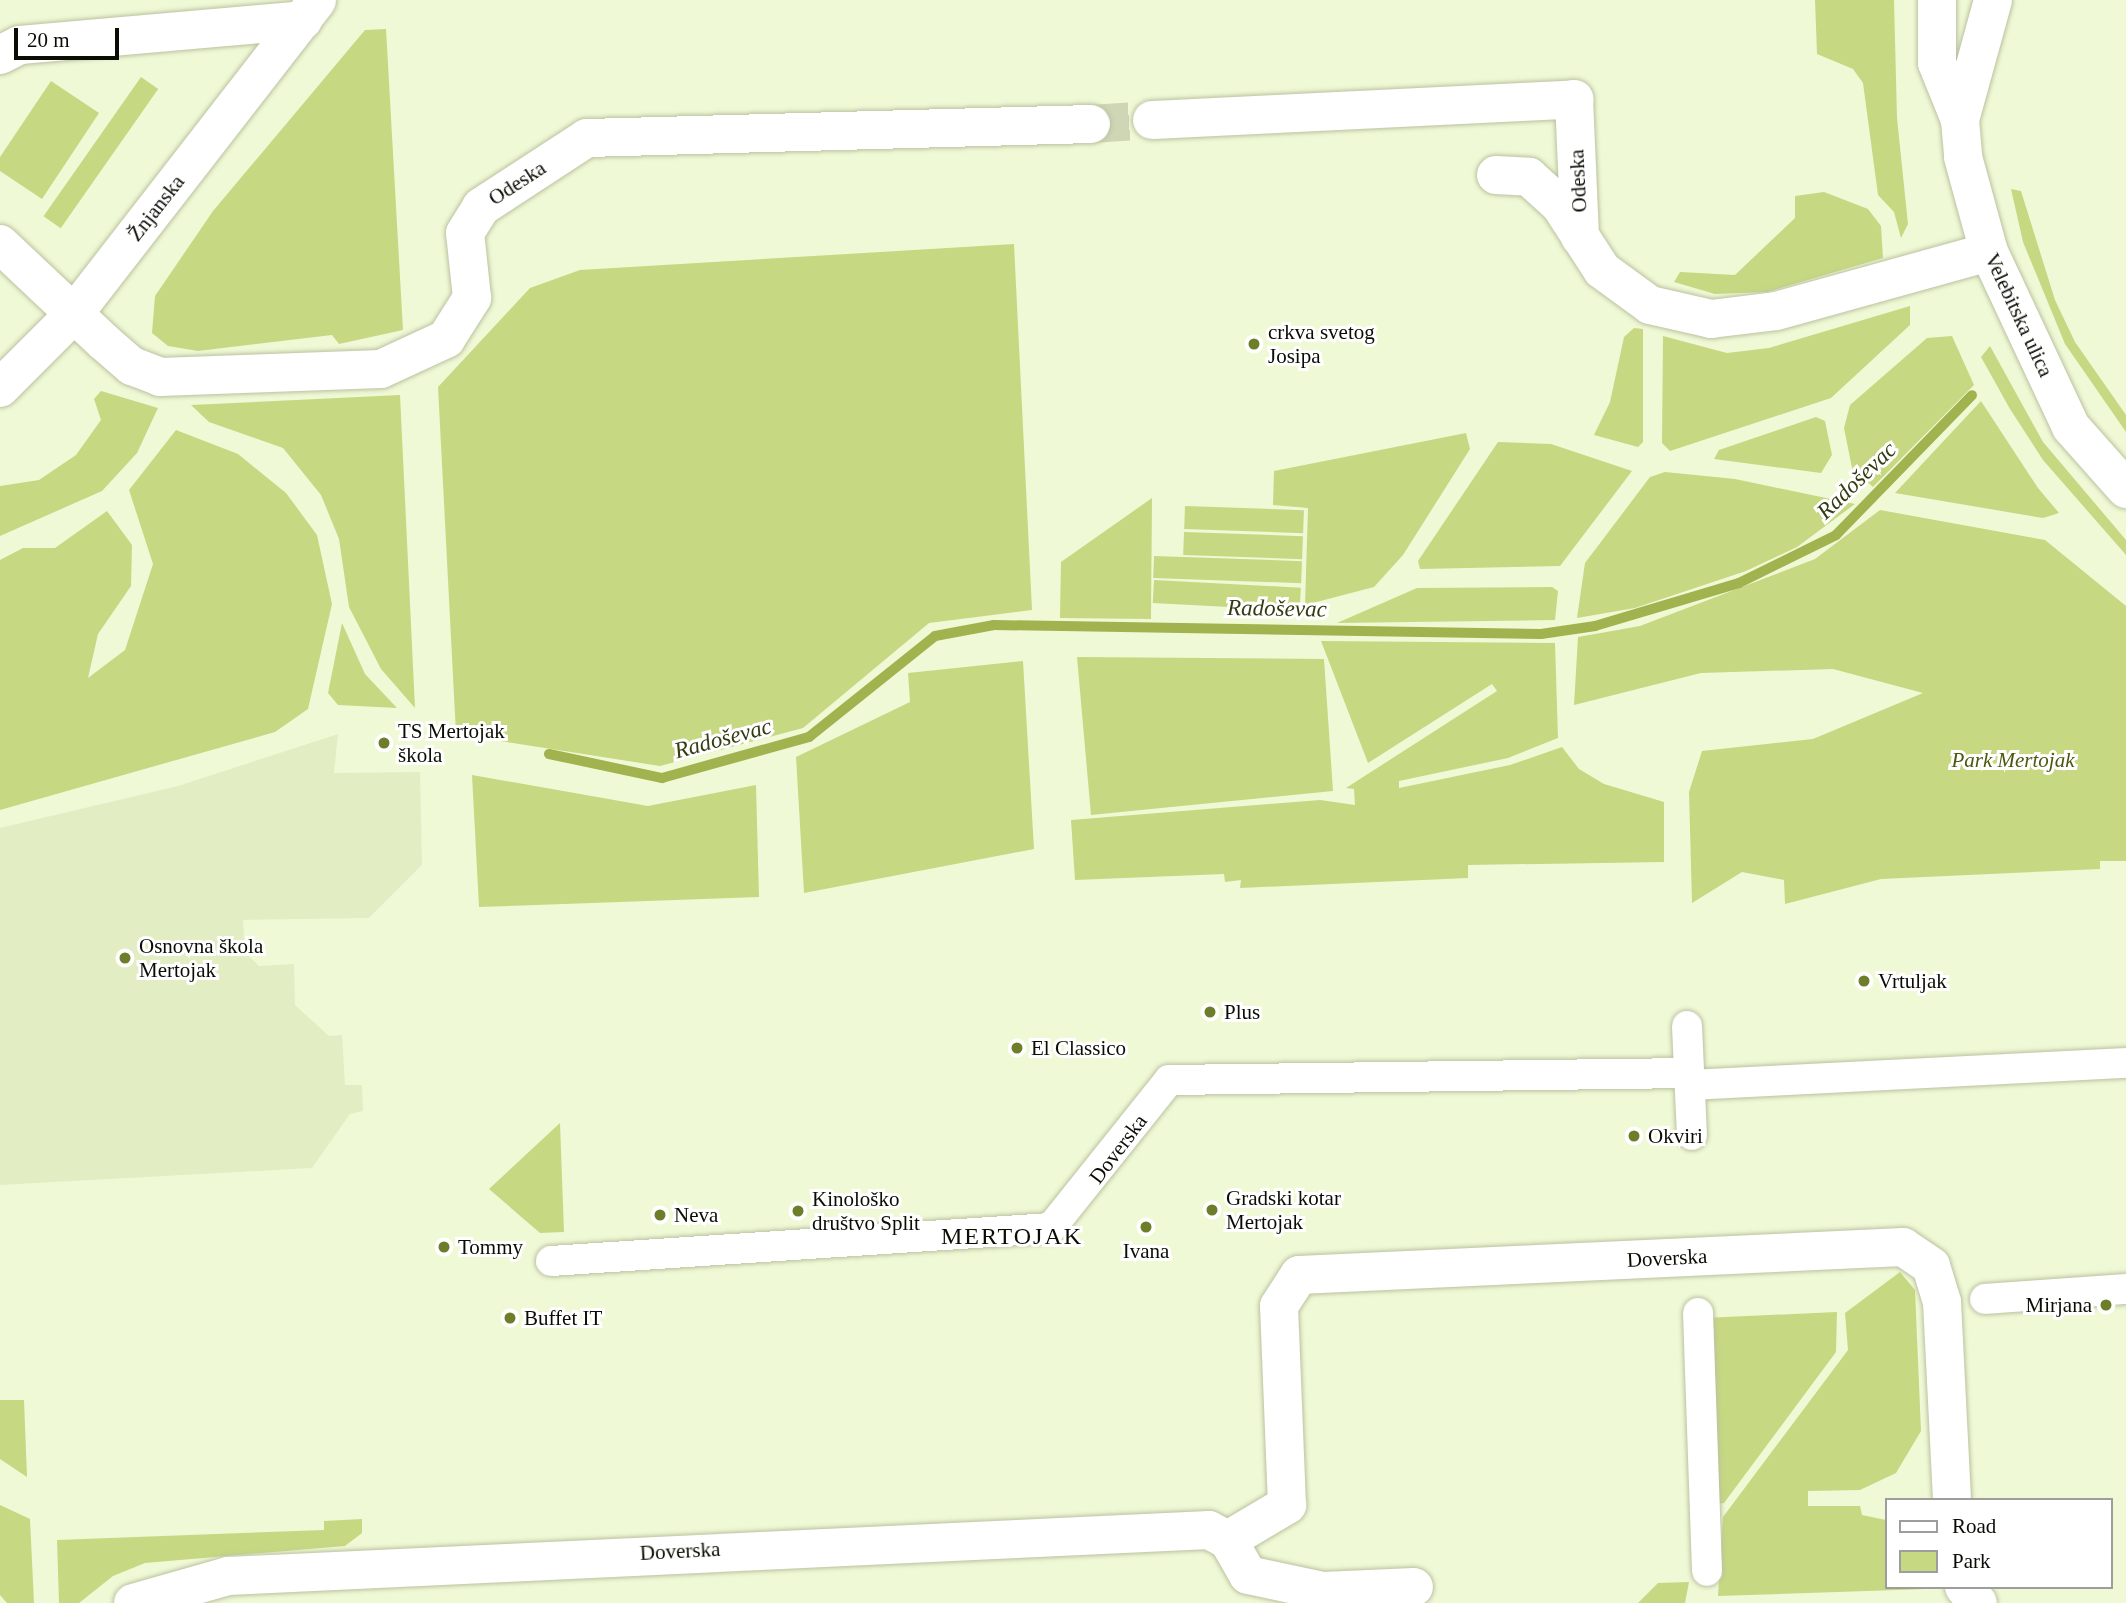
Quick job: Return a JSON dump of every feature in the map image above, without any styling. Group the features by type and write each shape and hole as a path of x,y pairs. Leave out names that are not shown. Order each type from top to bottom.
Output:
{"street":[{"name":"Velebitska ulica","path":"1937,0 1937,63 1960,120 1963,157 1989,252 2071,427 2126,489"},
{"name":"Velebitska ulica","path":"1960,120 1993,0"},
{"path":"0,55 20,46 310,10"},
{"name":"Žnjanska","path":"0,388 73,315 310,10"},
{"name":"Odeska","path":"1152,120 1574,99 1580,237 1602,270 1650,305 1711,319 1776,311 1989,252"},
{"name":"Odeska","path":"0,244 73,315 132,366 160,377 381,369 446,339 471,298 465,233 481,207 587,138 1091,124"},
{"path":"1496,175 1529,177 1580,237"},
{"path":"1687,1027 1692,1135"},
{"name":"Doverska","path":"551,1261 1051,1228 1168,1080 1689,1079 2126,1063"},
{"name":"Doverska","path":"133,1603 228,1576 431,1564 1094,1532 1209,1530 1228,1540 1287,1505 1279,1306 1299,1275 1903,1247 1931,1266 1942,1302 1952,1498"},
{"path":"1985,1299 2126,1289"},
{"path":"1698,1313 1707,1571"},
{"path":"1228,1540 1248,1575 1323,1591 1414,1587"},
{"path":"1966,1589 1978,1603"}],"shaded area":[{"name":"Osnovna škola Mertojak","path":"338,734 334,773 420,772 422,865 369,918 243,920 245,952 259,966 294,964 295,1005 329,1036 342,1035 345,1085 362,1085 363,1111 350,1114 312,1168 0,1185 0,828 178,786"}],"green space":[{"path":"1815,0 1894,0 1897,118 1908,224 1901,238 1894,212 1878,195 1863,83 1853,69 1817,54"},
{"path":"386,29 403,330 339,344 332,335 198,351 168,346 152,333 155,296 213,211 365,30"},
{"path":"141,77 158,89 61,228 43,216"},
{"path":"51,81 99,113 42,199 0,171 0,157"},
{"path":"2011,189 2021,191 2055,300 2075,342 2126,415 2126,432 2065,344 2023,242"},
{"path":"1824,192 1868,209 1881,226 1883,258 1767,292 1715,294 1674,282 1680,272 1735,275 1795,218 1795,196"},
{"path":"1014,244 1032,610 929,623 803,728 660,766 456,734 438,387 530,288 580,270"},
{"path":"1910,306 1910,325 1831,398 1670,451 1662,443 1663,336 1727,353 1769,348"},
{"path":"1634,328 1643,329 1643,442 1638,447 1594,435 1610,402 1624,337"},
{"path":"1952,336 1974,385 1873,487 1852,468 1844,428 1850,405 1927,338"},
{"path":"1990,346 2043,442 2126,540 2126,555 2043,460 1981,357"},
{"path":"101,391 158,408 137,453 102,491 0,536 0,486 39,480 76,455 101,420 94,399"},
{"path":"400,395 415,708 381,669 349,607 339,539 321,495 283,448 209,422 191,405"},
{"path":"1981,401 2038,488 2059,513 2043,518 1895,493"},
{"path":"1816,417 1825,421 1832,455 1821,473 1714,459 1719,450"},
{"path":"176,430 238,454 286,493 317,535 332,604 308,709 275,732 0,810 0,560 23,548 55,548 107,511 132,545 131,586 98,634 88,678 125,650 153,564 129,490"},
{"path":"1466,433 1470,449 1403,555 1374,587 1305,605 1308,508 1273,505 1274,471"},
{"path":"1498,442 1551,444 1632,471 1560,566 1420,569 1418,561"},
{"path":"1665,472 1735,479 1855,504 1797,547 1746,571 1635,608 1577,618 1585,563 1650,477"},
{"path":"1152,498 1151,619 1060,618 1061,562"},
{"path":"1185,506 1304,510 1303,533 1184,529"},
{"name":"Park Mertojak","path":"1880,510 2045,540 2126,606 2126,861 2100,861 2100,869 1881,879 1785,904 1784,880 1742,872 1692,903 1689,792 1702,751 1813,739 1923,693 1833,669 1701,673 1574,705 1578,637 1640,626 1815,559"},
{"path":"1184,532 1303,536 1302,559 1183,555"},
{"path":"1154,556 1302,561 1301,583 1153,578"},
{"path":"1154,580 1301,588 1300,611 1153,603"},
{"path":"1552,587 1558,591 1555,620 1337,623 1417,588"},
{"path":"342,623 365,674 397,708 338,705 328,693"},
{"path":"1321,641 1555,643 1558,738 1508,758 1399,781 1399,788 1510,765 1562,747 1579,769 1604,784 1664,802 1664,862 1468,865 1468,878 1240,888 1241,880 1225,882 1224,874 1075,880 1071,820 1320,800 1355,805 1354,789 1346,788 1497,691 1492,684 1368,763"},
{"path":"1077,657 1324,659 1333,791 1091,815"},
{"path":"1023,661 1034,849 804,893 796,757 910,702 908,673"},
{"path":"472,775 648,806 756,785 759,897 479,907"},
{"path":"560,1123 564,1232 540,1233 489,1189"},
{"path":"1900,1272 1915,1290 1921,1431 1896,1473 1860,1490 1808,1491 1808,1506 1860,1506 1862,1515 1884,1520 1884,1589 1927,1589 1718,1596 1723,1517 1848,1350 1845,1313"},
{"path":"1837,1312 1836,1352 1724,1503 1711,1505 1703,1318"},
{"path":"0,1400 24,1400 27,1477 0,1459"},
{"path":"0,1505 30,1519 34,1603 7,1603 0,1595"},
{"path":"362,1519 362,1533 345,1546 145,1563 113,1576 79,1603 59,1603 57,1540 324,1530 324,1521"},
{"path":"1689,1582 1685,1603 1638,1603 1658,1583"}],"waterway":[{"name":"Radoševac","path":"549,754 662,778 809,737 935,636 994,625 1541,634 1595,626 1739,583 1836,535 1972,395"}],"tunnel":[{"path":"1091,124 1152,120"}],"place":[{"name":"crkva svetog Josipa","path":"1254,344"},
{"name":"TS Mertojak škola","path":"384,743"},
{"name":"Osnovna škola Mertojak","path":"125,958"},
{"name":"Vrtuljak","path":"1864,981"},
{"name":"Plus","path":"1210,1012"},
{"name":"El Classico","path":"1017,1048"},
{"name":"Okviri","path":"1634,1136"},
{"name":"Gradski kotar Mertojak","path":"1212,1210"},
{"name":"Kinološko društvo Split","path":"798,1211"},
{"name":"Neva","path":"660,1215"},
{"name":"Ivana","path":"1146,1227"},
{"name":"Tommy","path":"444,1247"},
{"name":"Mirjana","path":"2106,1305"},
{"name":"Buffet IT","path":"510,1318"}],"district":[{"name":"MERTOJAK","path":"1012,1237"}]}
